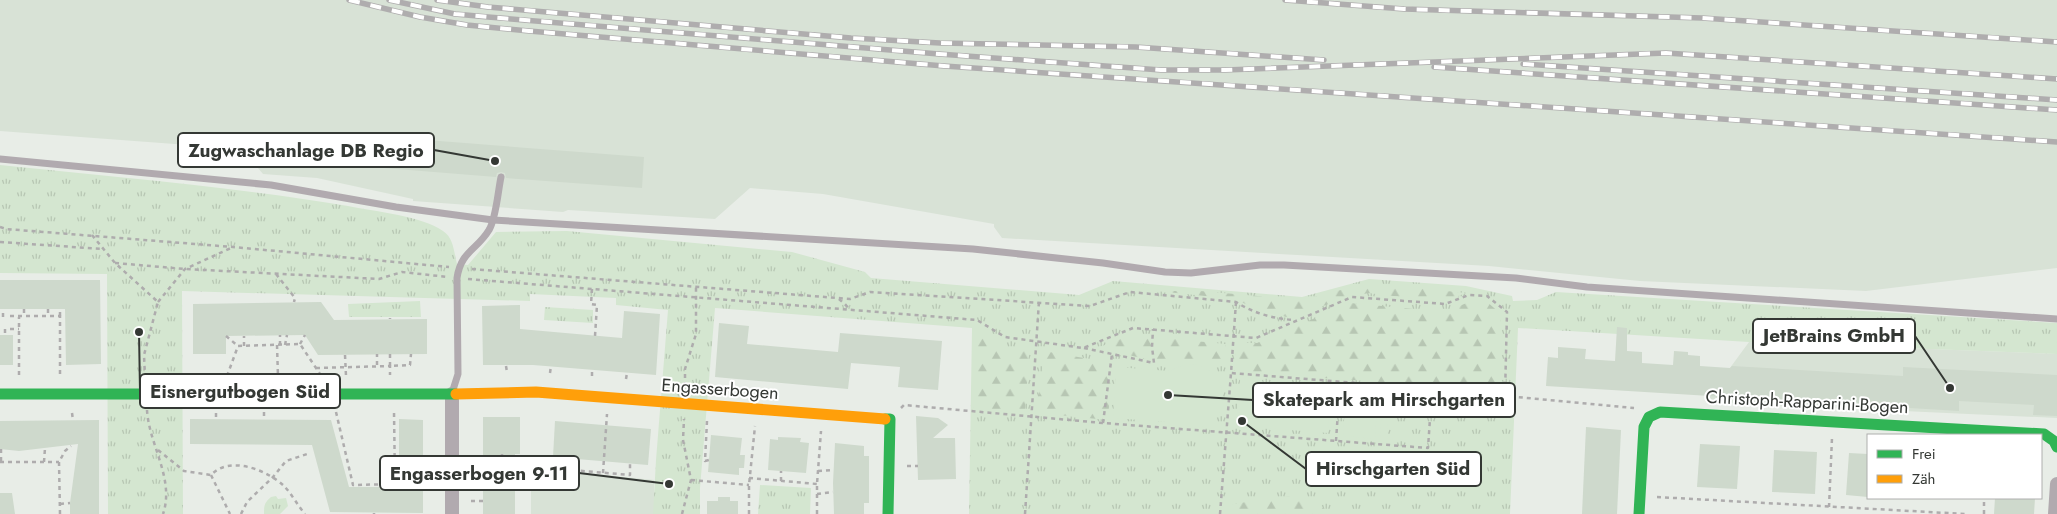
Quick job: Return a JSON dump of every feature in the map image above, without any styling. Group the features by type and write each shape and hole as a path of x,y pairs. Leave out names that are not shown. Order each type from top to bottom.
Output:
{"street":[{"name":"Engasserbogen","path":"452,394 536,392 890,419 888,514"},
{"path":"0,394 452,394 452,514"},
{"name":"Christoph-Rapparini-Bogen","path":"1651,415 1660,412 2044,434 2054,441 2057,447"},
{"path":"1639,514 1644,427 1646,420 1651,415"},
{"path":"2055,514 2057,484"}],"lane":[{"path":"0,159 271,185 396,207 493,220 973,249 1104,263 1164,272 1216,272 1260,265 1314,267 1516,278 1588,287 2057,319"},
{"path":"452,394 458,374 457,278 459,268 463,258 489,231 493,220 501,177"}],"path":[{"path":"0,227 459,268 850,299 870,292 1090,306 1130,292 1236,302 1248,310 1285,320 1297,320"},
{"path":"0,231 6,229"},
{"path":"92,235 115,263 158,302"},
{"path":"0,242 104,249"},
{"path":"144,376 144,355 158,302 185,269 233,247"},
{"path":"115,263 185,269 379,279 402,272 977,320 1005,337 1083,348 1154,363 1152,348 1154,330"},
{"path":"276,274 295,298 294,302"},
{"path":"685,384 685,369 696,334 696,287"},
{"path":"592,289 591,304 597,305 595,336"},
{"path":"1083,348 1133,328 1256,338 1352,297 1445,304 1469,295 1486,296 1507,312 1505,396"},
{"path":"838,298 851,310"},
{"path":"1025,514 1039,302"},
{"path":"1220,514 1236,302"},
{"path":"3,309 3,316"},
{"path":"24,309 24,316"},
{"path":"48,309 48,316"},
{"path":"60,309 60,375"},
{"path":"10,316 60,316"},
{"path":"19,317 19,375"},
{"path":"5,329 5,334"},
{"path":"10,329 19,329"},
{"path":"278,394 278,345 280,335"},
{"path":"285,345 287,335"},
{"path":"300,344 305,335"},
{"path":"226,336 238,346 300,344"},
{"path":"244,336 244,346"},
{"path":"300,344 322,377"},
{"path":"227,376 238,346"},
{"path":"60,352 66,352"},
{"path":"377,354 377,366"},
{"path":"390,354 390,375"},
{"path":"316,368 410,365 410,354"},
{"path":"1103,423 1112,354"},
{"path":"345,355 346,376"},
{"path":"506,366 506,372"},
{"path":"550,373 551,366"},
{"path":"592,370 592,376"},
{"path":"626,373 626,379"},
{"path":"1231,373 1633,408 1651,415"},
{"path":"1336,441 1340,382"},
{"path":"904,405 1103,423 1428,448 1432,389"},
{"path":"603,473 607,410"},
{"path":"394,411 395,484"},
{"path":"216,412 216,419"},
{"path":"264,412 264,419"},
{"path":"336,412 351,486 395,484 399,487"},
{"path":"72,413 73,420"},
{"path":"147,413 162,465 167,503 163,514"},
{"path":"682,514 691,480 683,440 684,416"},
{"path":"707,418 705,460 709,460"},
{"path":"749,514 749,478 755,422"},
{"path":"817,514 821,427"},
{"path":"1829,507 1832,438"},
{"path":"394,444 399,445"},
{"path":"60,514 58,462 65,451 71,446"},
{"path":"338,447 344,447"},
{"path":"44,462 45,448"},
{"path":"1,449 0,462 58,462"},
{"path":"157,449 184,471 211,474"},
{"path":"242,514 247,502 286,462 307,454"},
{"path":"502,454 502,464"},
{"path":"570,470 572,458"},
{"path":"471,466 502,464 548,466 548,468 630,475 630,464"},
{"path":"211,474 217,468 238,465 266,473 286,488 294,502 305,514"},
{"path":"905,466 918,466"},
{"path":"818,471 834,470"},
{"path":"781,481 782,471"},
{"path":"211,474 230,514"},
{"path":"749,478 817,484"},
{"path":"691,480 749,485"},
{"path":"789,482 790,487"},
{"path":"817,494 833,492"},
{"path":"1640,496 1965,514"},
{"path":"1984,499 1984,514"},
{"path":"471,501 483,501"},
{"path":"60,504 70,503"}],"shaded area":[{"path":"0,0 2057,0 2057,268 1866,291 1640,281 1489,266 1002,238 994,224 823,194 750,188 715,219 568,210 563,212 413,201 413,199 317,178 263,174 242,149 0,131"},
{"path":"1749,342 2057,354 2057,418 1705,402"},
{"path":"531,468 654,480 654,514 531,514"}],"green space":[{"path":"0,165 261,193 397,215 423,221 447,234 453,246 457,264 468,265 496,232 567,231 792,252 865,272 871,278 1079,295 1113,281 1302,297 1369,279 1466,286 1512,296 1513,301 1537,300 1556,292 2057,323 2057,354 1749,342 1518,328 1510,514 969,514 972,328 715,308 700,488 700,514 653,514 668,310 616,305 616,298 530,294 530,301 182,291 183,514 108,514 107,274 0,273"},
{"path":"1367,283 1466,293 1443,302 1368,293 1334,302 1290,318 1255,308 1234,299 1157,291 1200,291 1303,300"},
{"path":"420,301 421,317 349,317 348,304"},
{"path":"1486,301 1501,314 1498,391 1234,371 1236,343 1257,343 1350,303 1445,312 1469,302"},
{"path":"545,307 593,310 593,323 544,320"},
{"path":"977,329 1001,347 1029,351 1025,411 973,408"},
{"path":"1131,335 1226,344 1225,366 1183,360 1155,361 1097,348"},
{"path":"1044,351 1112,363 1108,420 1037,413"},
{"path":"1185,364 1199,365 1217,379 1222,389 1223,400 1221,410 1215,419 1205,426 1191,428 1167,426 1167,422 1113,418 1116,367 1170,371"},
{"path":"1240,380 1331,387 1328,433 1236,426"},
{"path":"1346,390 1378,393 1375,439 1343,436"},
{"path":"1383,391 1390,392 1387,439 1380,438"},
{"path":"760,485 811,488 810,514 758,514"},
{"path":"276,496 278,499 286,498 288,506 280,514 264,514 266,503 271,497"},
{"path":"1294,496 1325,509 1331,514 1233,514 1230,505 1256,500"}],"building":[{"path":"349,134 644,157 642,188 506,178 505,173 501,172 497,173 496,177 347,165"},
{"path":"0,280 100,280 101,364 66,365 65,309 0,309"},
{"path":"321,302 334,320 427,319 427,354 318,355 305,335 226,336 226,354 193,354 193,304"},
{"path":"520,305 520,329 622,338 624,311 660,314 656,375 533,365 483,365 482,306"},
{"path":"719,323 749,326 747,344 838,352 840,333 942,341 938,390 898,387 900,367 851,363 848,389 715,377"},
{"path":"1617,327 1627,328 1627,351 1642,352 1642,363 1673,365 1674,351 1688,352 1688,355 1700,356 1700,366 1730,368 1732,366 1903,376 1903,367 2057,375 2057,416 2033,415 2034,405 1959,401 1959,411 1546,386 1548,357 1558,358 1558,347 1586,349 1585,359 1615,361"},
{"path":"0,335 13,335 13,365 0,365"},
{"path":"916,416 938,418 948,425 933,438 955,438 956,479 918,480"},
{"path":"483,417 520,417 520,454 515,454 515,514 483,514"},
{"path":"190,419 331,420 349,487 399,487 399,419 423,420 423,513 330,512 312,445 190,444"},
{"path":"99,420 99,514 70,514 78,444 19,451 0,449 0,421"},
{"path":"555,421 651,429 648,465 553,457"},
{"path":"1586,427 1621,430 1617,514 1582,514"},
{"path":"711,435 742,438 740,455 745,455 744,468 739,468 739,475 708,472"},
{"path":"778,437 801,438 800,442 809,443 806,473 768,470 770,439 778,440"},
{"path":"835,443 864,446 864,456 869,456 869,503 864,503 864,514 834,514"},
{"path":"1700,444 1740,446 1737,489 1697,487"},
{"path":"1774,450 1817,452 1815,494 1772,492"},
{"path":"1849,453 1867,454 1867,497 1846,495"},
{"path":"0,493 12,493 15,514 0,514"},
{"path":"718,497 730,497 730,501 738,501 738,514 707,514 707,501 718,501"},
{"path":"1995,499 2035,499 2034,514 1994,514"}],"railway":[{"path":"349,0 420,17 467,25 944,66 2057,142"},
{"path":"389,0 455,14 488,17 1161,70 1225,70 1666,53 2057,79"},
{"path":"437,0 488,7 851,38 940,43 1136,47 1324,60"},
{"path":"1285,0 1404,9 1702,18 2057,42"},
{"path":"1523,64 2057,100"},
{"path":"1434,67 2057,110"}],"traffic: fast":[{"path":"0,394 456,394"},
{"path":"1639,514 1644,427 1649,417 1660,412 2044,434 2054,441 2057,447"},
{"path":"885,419 890,419 888,514"}],"traffic: slow":[{"path":"456,394 536,392 885,419"}],"place":[{"name":"Zugwaschanlage DB Regio","path":"495,161"},
{"name":"Eisnergutbogen Süd","path":"139,332"},
{"name":"JetBrains GmbH","path":"1950,388"},
{"name":"Skatepark am Hirschgarten","path":"1168,395"},
{"name":"Hirschgarten Süd","path":"1242,421"},
{"name":"Engasserbogen 9-11","path":"669,484"}]}
